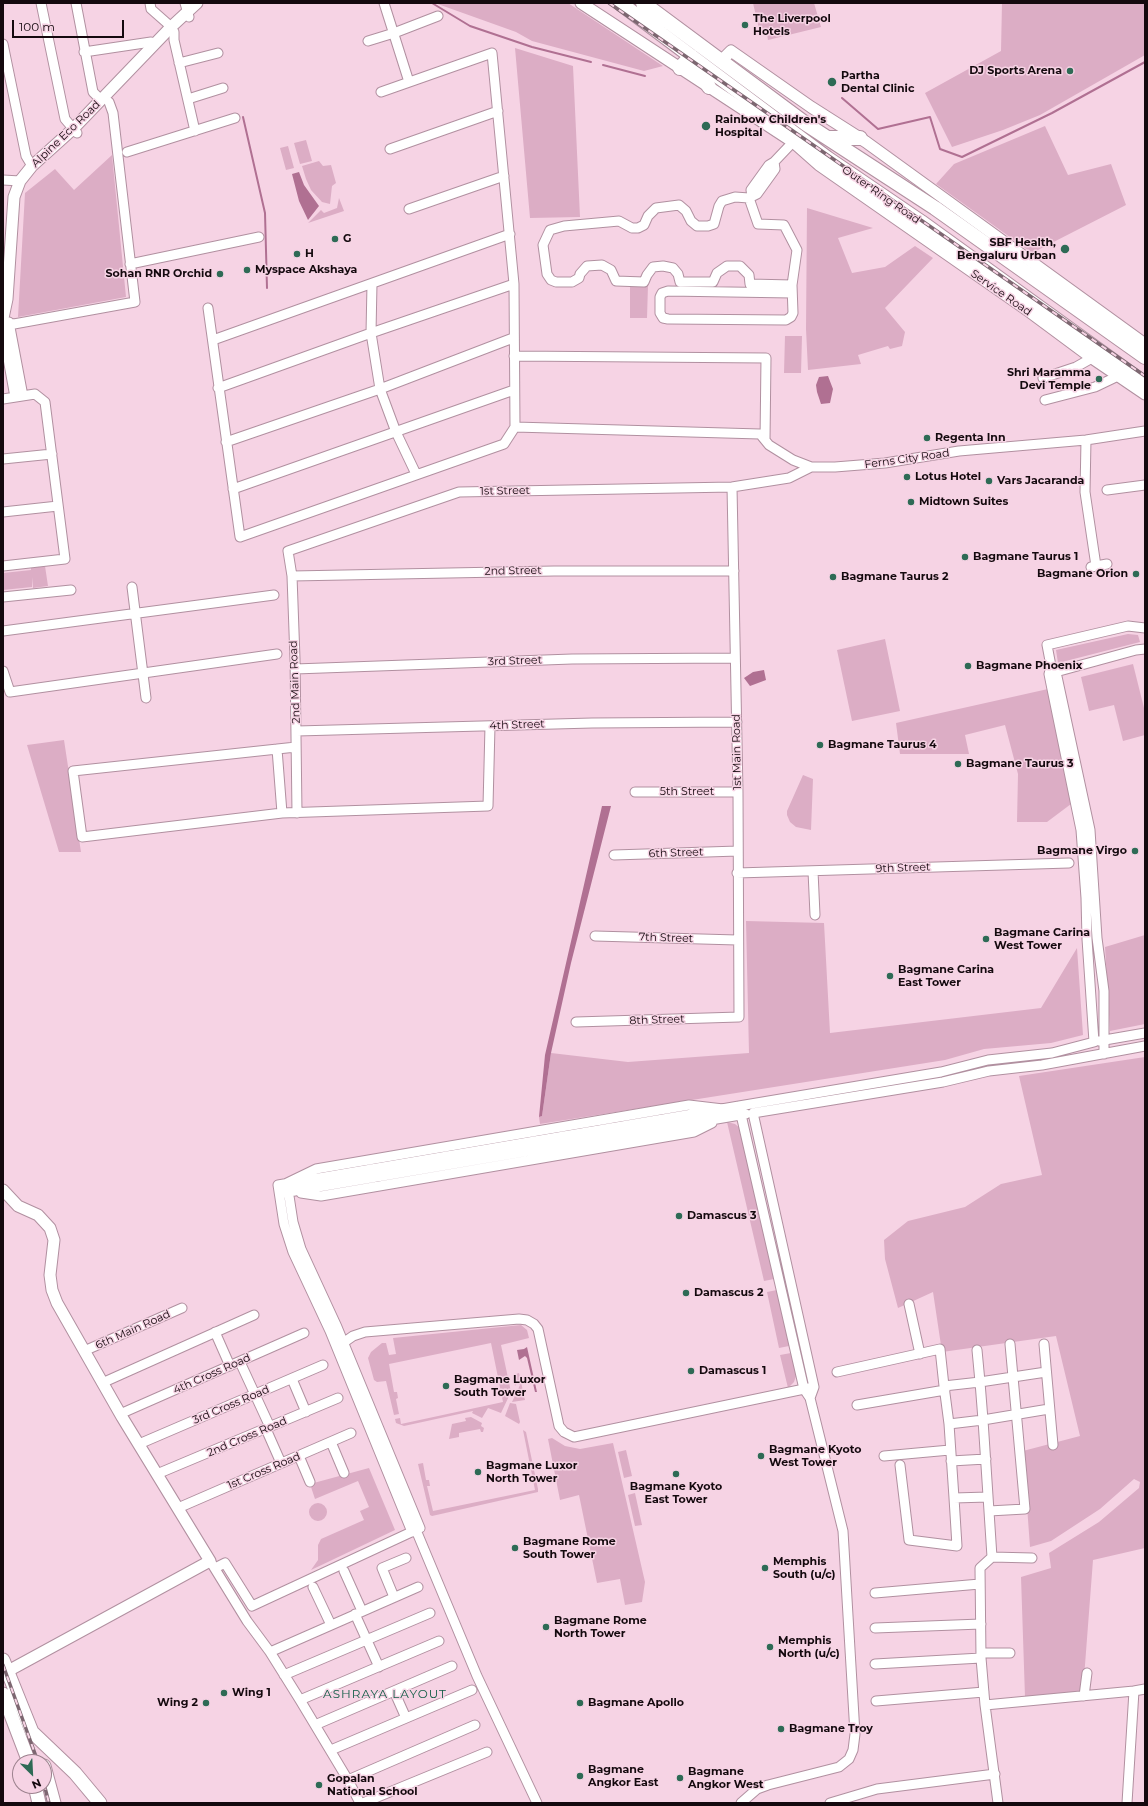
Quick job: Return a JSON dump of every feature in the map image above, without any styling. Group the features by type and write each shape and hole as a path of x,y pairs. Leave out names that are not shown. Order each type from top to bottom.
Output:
{"highway":[{"name":"Outer Ring Road","path":"620,3 827,158 921,222 1145,384"},
{"name":"Outer Ring Road","path":"642,3 722,60 806,124 935,208 1145,357"},
{"path":"680,68 691,56 709,87"},
{"path":"829,138 860,138"}],"main road":[{"path":"5,1665 26,1734 28,1754"},
{"path":"3,1694 38,1754"},
{"path":"26,1734 75,1773 100,1803"}],"street":[{"path":"41,3 65,119 75,131"},
{"path":"5,320 14,324 135,302 113,113 105,101 93,92 84,52 76,3"},
{"path":"150,3 151,9 173,29 174,40 195,131"},
{"name":"Alpine Eco Road","path":"26,174 33,173 105,101 173,29 187,11 197,3"},
{"name":"Alpine Eco Road","path":"187,11 205,3"},
{"path":"384,3 409,82"},
{"path":"581,3 680,68"},
{"path":"368,41 394,33 438,16"},
{"name":"Alpine Eco Road","path":"105,101 154,45 173,29"},
{"path":"84,52 151,42 154,45"},
{"path":"3,44 26,156 26,174 14,197 5,320 19,396"},
{"path":"722,60 731,51 811,107 860,138 1145,344"},
{"path":"208,308 240,537 504,444 515,427 513,338 514,284 492,53 381,92"},
{"path":"180,63 218,54"},
{"name":"Service Road","path":"680,68 793,142 819,165 1145,394"},
{"path":"188,99 223,88"},
{"path":"390,149 498,111"},
{"path":"127,152 235,118"},
{"path":"792,289 696,286 680,282 678,274 673,268 663,266 653,267 644,282 616,281 611,270 602,265 587,266 579,278 572,282 556,282 551,280 548,274 543,245 550,230 564,226 618,221 632,228 638,228 644,226 648,216 656,208 679,206 686,211 691,221 697,226 708,226 714,224 722,201 735,197 750,197 757,194 775,169 774,162 793,142"},
{"path":"3,180 26,174"},
{"path":"409,209 504,176"},
{"path":"750,197 758,224 784,225 797,250 792,289 793,313 786,320 668,319 664,318 660,313 660,297 662,293 713,282 717,272 727,266 740,266 749,275 750,284 792,289"},
{"path":"213,340 510,234"},
{"path":"130,264 259,237"},
{"path":"372,284 370,333 380,389 396,432 416,474"},
{"path":"218,388 370,333 514,284"},
{"path":"3,331 14,369"},
{"path":"226,442 380,389 513,338"},
{"path":"514,356 766,358 765,440"},
{"path":"1043,378 1076,367 1092,358"},
{"path":"1045,400 1095,387 1118,376"},
{"path":"233,489 514,390"},
{"path":"3,399 35,394 45,402 65,559 3,566"},
{"path":"515,427 760,434 769,445 793,460 811,467"},
{"name":"Ferns City Road","path":"744,485 789,478 811,467 835,468 960,451 1086,440 1145,431"},
{"path":"1086,440 1085,492 1094,566 1107,564"},
{"path":"3,460 52,454"},
{"name":"1st Street","path":"288,551 459,492 732,487 744,485"},
{"path":"1107,490 1145,485"},
{"name":"1st Main Road","path":"732,487 738,792 738,1017"},
{"path":"3,512 58,506"},
{"name":"2nd Main Road","path":"288,551 292,576 297,731 297,813"},
{"name":"2nd Street","path":"292,576 554,571 734,571"},
{"path":"132,587 146,698"},
{"path":"3,597 71,590"},
{"path":"3,631 274,595"},
{"path":"1095,1056 1081,830 1047,644 1128,626 1145,628"},
{"path":"1052,671 1145,649"},
{"path":"3,670 10,692 277,654"},
{"name":"3rd Street","path":"295,669 572,659 736,658"},
{"path":"1052,671 1090,830 1097,938 1104,991 1104,1054"},
{"name":"4th Street","path":"297,731 592,723 737,722"},
{"path":"296,747 73,771 82,837 282,813 488,806 490,726"},
{"path":"277,749 282,813"},
{"name":"5th Street","path":"635,792 738,792"},
{"name":"6th Street","path":"614,855 738,851"},
{"name":"9th Street","path":"737,873 1069,863"},
{"path":"813,871 815,915"},
{"name":"7th Street","path":"595,936 737,940"},
{"name":"8th Street","path":"576,1022 738,1017"},
{"path":"752,1109 941,1072 988,1060 1052,1053 1094,1042 1145,1032"},
{"path":"284,1190 740,1110 943,1082 989,1071 1042,1065 1145,1046"},
{"path":"284,1190 316,1169 689,1105 724,1113"},
{"path":"752,1109 814,1387 810,1398"},
{"path":"740,1110 804,1389 810,1398 843,1531 855,1734 853,1750 849,1760 839,1768 768,1785 757,1789 741,1803"},
{"path":"284,1190 321,1196 694,1132 724,1113"},
{"path":"3,1190 18,1206 38,1215 46,1222 54,1240 50,1275 52,1290 84,1351 120,1414 212,1564 247,1620 270,1652 331,1750 360,1803"},
{"path":"284,1190 301,1249 343,1343 416,1530 476,1676 537,1803"},
{"path":"284,1190 284,1224 293,1252 330,1331 416,1530"},
{"path":"909,1304 920,1354"},
{"name":"6th Main Road","path":"84,1351 182,1308"},
{"path":"102,1383 254,1315"},
{"path":"343,1343 353,1336 365,1332 519,1319 527,1320 534,1324 538,1329 559,1426 567,1435 574,1438 814,1387"},
{"path":"215,1332 230,1366"},
{"name":"4th Cross Road","path":"120,1414 304,1333"},
{"path":"989,1511 1026,1510 1010,1344"},
{"path":"1044,1344 1053,1446"},
{"path":"837,1372 940,1349 949,1424 957,1546 909,1540 900,1465"},
{"path":"978,1350 992,1556"},
{"path":"240,1362 255,1394 281,1463"},
{"name":"3rd Cross Road","path":"139,1444 323,1365"},
{"path":"857,1405 945,1388 1046,1372"},
{"path":"292,1379 306,1412"},
{"name":"2nd Cross Road","path":"157,1474 338,1398"},
{"path":"949,1424 1049,1409"},
{"name":"1st Cross Road","path":"178,1508 351,1433"},
{"path":"331,1442 344,1473"},
{"path":"884,1456 950,1450"},
{"path":"299,1456 310,1482"},
{"path":"951,1461 986,1459"},
{"path":"954,1498 988,1497"},
{"path":"5,1665 212,1564 225,1563 252,1606 416,1530"},
{"path":"998,1803 985,1705 981,1656 980,1568 992,1556 1032,1558"},
{"path":"394,1597 382,1568 406,1558"},
{"path":"344,1571 367,1640 379,1667"},
{"path":"874,1593 980,1584"},
{"path":"313,1587 331,1625"},
{"path":"270,1652 418,1587"},
{"path":"284,1675 430,1613"},
{"path":"875,1628 981,1624"},
{"path":"300,1700 438,1641"},
{"path":"875,1664 1010,1653"},
{"path":"315,1725 452,1666"},
{"path":"1084,1696 1087,1673"},
{"path":"985,1705 1084,1696 1109,1690 1134,1691 1145,1689"},
{"path":"331,1750 472,1690"},
{"path":"394,1691 406,1718"},
{"path":"1127,1803 1134,1691"},
{"path":"876,1701 984,1692"},
{"path":"348,1780 475,1725"},
{"path":"363,1803 487,1752"},
{"path":"830,1803 877,1789 994,1774"}],"shaded area":[{"path":"435,3 568,3 663,66 644,71 532,41 516,32"},
{"path":"753,3 814,3 821,27 768,40 766,28 759,29"},
{"path":"1002,3 1145,3 1145,55 1040,115 1003,130 952,147 925,93 1001,51"},
{"path":"515,48 573,66 580,217 530,218"},
{"path":"1045,126 1068,175 1111,164 1126,205 1032,253 936,184 954,164"},
{"path":"306,140 312,161 300,164 294,143"},
{"path":"288,146 294,168 286,170 280,148"},
{"path":"112,155 126,297 18,317 25,193 55,169 74,190"},
{"path":"319,161 323,166 331,165 336,183 332,186 330,204 322,202 311,190 302,166"},
{"path":"299,172 304,185 319,206 308,220 299,201 292,174"},
{"path":"339,198 344,211 308,223 321,210 324,213 337,208"},
{"path":"807,208 873,228 838,238 852,273 885,267 915,246 933,258 885,308 905,332 902,346 890,349 888,346 858,355 861,364 808,370 806,329"},
{"path":"630,285 648,285 647,318 630,318"},
{"path":"785,336 802,336 801,373 784,373"},
{"path":"828,376 833,389 830,403 821,404 816,385 819,377"},
{"path":"45,566 48,586 33,588 32,577 32,587 3,590 3,573 31,570 31,568"},
{"path":"1128,634 1138,635 1140,642 1058,663 1056,650"},
{"path":"885,639 900,711 852,721 837,650"},
{"path":"1133,664 1145,712 1145,735 1123,741 1114,705 1089,711 1081,677"},
{"path":"764,670 766,680 750,686 744,678 753,672"},
{"path":"1048,689 1071,804 1047,822 1017,822 1018,774 1005,725 965,735 969,754 900,754 896,723"},
{"path":"64,740 81,852 59,852 27,745"},
{"path":"803,775 813,779 811,830 796,827 790,822 787,815 787,811"},
{"path":"602,806 611,806 571,963 551,1053 542,1116 539,1117 545,1055"},
{"path":"746,921 824,923 830,1033 1041,1008 1077,948 1083,1035 1051,1043 984,1049 945,1060 540,1124 539,1117 542,1116 551,1053 628,1062 749,1053"},
{"path":"1145,935 1145,1024 1110,1031 1105,947"},
{"path":"1145,1057 1145,1548 1093,1560 1083,1691 1025,1697 1021,1577 1051,1568 1049,1553 1099,1522 1139,1488 1140,1482 1134,1479 1100,1509 1051,1541 1030,1547 1023,1451 1080,1436 1056,1336 942,1352 933,1292 898,1308 885,1259 884,1240 908,1221 965,1207 1001,1184 1042,1175 1019,1076"},
{"path":"727,1122 735,1124 741,1129 774,1279 764,1281"},
{"path":"777,1290 789,1346 779,1348 767,1292"},
{"path":"521,1325 527,1330 529,1338 501,1345 511,1392 501,1413 488,1408 482,1418 472,1413 473,1411 404,1426 396,1423 395,1419 400,1418 401,1424 503,1402 491,1343 389,1364 394,1392 397,1392 398,1398 396,1399 399,1414 394,1415 386,1381 377,1382 374,1380 368,1358 371,1352 382,1343 386,1343 389,1355 396,1354 393,1338"},
{"path":"527,1347 537,1392 535,1392 527,1358 525,1356 519,1360 517,1350"},
{"path":"791,1353 796,1376 794,1382 788,1388 780,1355"},
{"path":"519,1373 525,1400 512,1402 520,1385 517,1383 515,1386 513,1375"},
{"path":"510,1403 516,1404 520,1422 519,1424 505,1416"},
{"path":"471,1417 482,1423 481,1426 484,1428 483,1432 481,1432 480,1429 459,1433 459,1437 449,1439 452,1424 466,1421 465,1418"},
{"path":"523,1430 526,1432 538,1492 432,1516 430,1515 418,1464 423,1463 426,1480 429,1480 430,1486 427,1486 433,1511 535,1490"},
{"path":"552,1438 565,1446 580,1449 613,1443 645,1582 642,1602 625,1605 620,1579 597,1583 579,1495 560,1500 548,1439"},
{"path":"626,1450 632,1476 624,1478 618,1452"},
{"path":"369,1468 395,1530 311,1570 318,1560 318,1545 321,1539 364,1520 360,1511 369,1507 358,1481 315,1499 310,1484"},
{"path":"635,1493 642,1525 635,1526 628,1495"},
{"path":"314,1503 322,1503 327,1508 325,1519 322,1521 314,1521 309,1516 309,1508"}],"waterway":[{"path":"432,3 470,26 532,47 591,62"},
{"path":"842,98 878,129 930,117 940,149 962,157 1052,113 1145,62"},
{"path":"603,65 645,76"},
{"path":"243,117 265,213 267,288"}],"railway":[{"path":"609,3 1145,376"},
{"path":"3,1665 35,1754"},
{"path":"47,1794 49,1803"}],"place":[{"name":"The Liverpool Hotels","path":"745,25"},
{"name":"DJ Sports Arena","path":"1070,71"},
{"name":"Partha Dental Clinic","path":"832,82"},
{"name":"Rainbow Children's Hospital","path":"706,126"},
{"name":"G","path":"335,239"},
{"name":"SBF Health, Bengaluru Urban","path":"1065,249"},
{"name":"H","path":"297,254"},
{"name":"Myspace Akshaya","path":"247,270"},
{"name":"Sohan RNR Orchid","path":"220,274"},
{"name":"Shri Maramma Devi Temple","path":"1099,379"},
{"name":"Regenta Inn","path":"927,438"},
{"name":"Lotus Hotel","path":"907,477"},
{"name":"Vars Jacaranda","path":"989,481"},
{"name":"Midtown Suites","path":"911,502"},
{"name":"Bagmane Taurus 1","path":"965,557"},
{"name":"Bagmane Orion","path":"1136,574"},
{"name":"Bagmane Taurus 2","path":"833,577"},
{"name":"Bagmane Phoenix","path":"968,666"},
{"name":"Bagmane Taurus 4","path":"820,745"},
{"name":"Bagmane Taurus 3","path":"958,764"},
{"name":"Bagmane Virgo","path":"1135,851"},
{"name":"Bagmane Carina West Tower","path":"986,939"},
{"name":"Bagmane Carina East Tower","path":"890,976"},
{"name":"Damascus 3","path":"679,1216"},
{"name":"Damascus 2","path":"686,1293"},
{"name":"Damascus 1","path":"691,1371"},
{"name":"Bagmane Luxor South Tower","path":"446,1386"},
{"name":"Bagmane Kyoto West Tower","path":"761,1456"},
{"name":"Bagmane Luxor North Tower","path":"478,1472"},
{"name":"Bagmane Kyoto East Tower","path":"676,1474"},
{"name":"Bagmane Rome South Tower","path":"515,1548"},
{"name":"Memphis South (u/c)","path":"765,1568"},
{"name":"Bagmane Rome North Tower","path":"546,1627"},
{"name":"Memphis North (u/c)","path":"770,1647"},
{"name":"Wing 1","path":"224,1693"},
{"name":"Wing 2","path":"206,1703"},
{"name":"Bagmane Apollo","path":"580,1703"},
{"name":"Bagmane Troy","path":"781,1729"},
{"name":"Bagmane Angkor East","path":"580,1776"},
{"name":"Bagmane Angkor West","path":"680,1778"},
{"name":"Gopalan National School","path":"319,1785"}],"district":[{"name":"ASHRAYA LAYOUT","path":"385,1694"}]}
